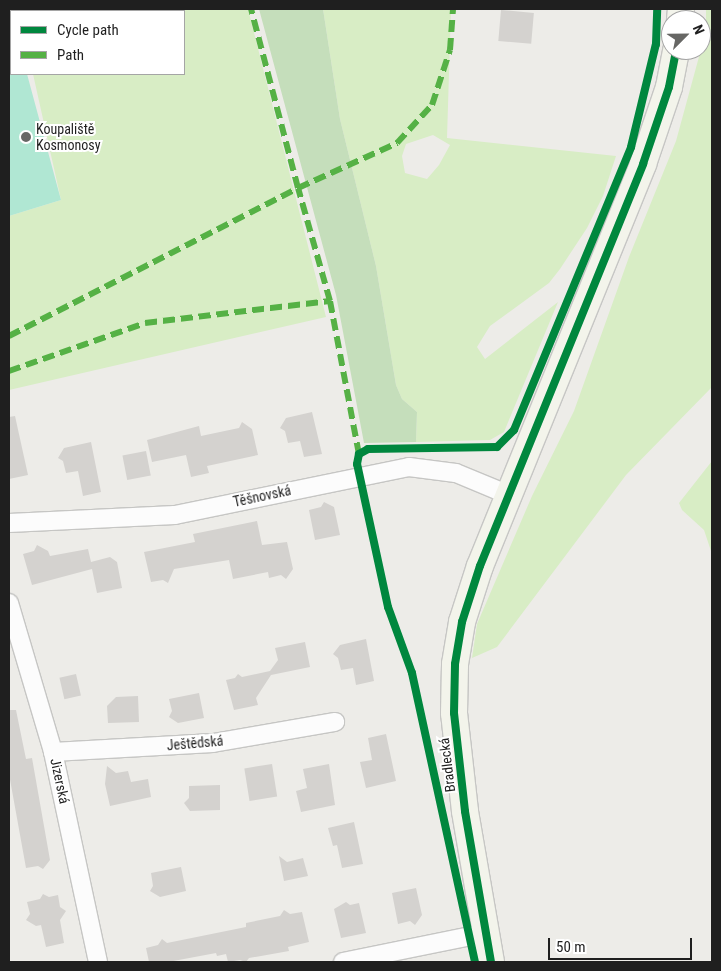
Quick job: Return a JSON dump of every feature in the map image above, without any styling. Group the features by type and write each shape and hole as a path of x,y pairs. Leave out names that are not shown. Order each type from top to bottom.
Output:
{"street":[{"name":"Bradlecká","path":"490,962 465,811 454,713 458,644 480,566 643,164 669,88 674,60"},
{"name":"Těšnovská","path":"9,523 175,515 409,467 456,473 509,495"},
{"name":"Jizerská","path":"9,604 53,752 98,962"},
{"name":"Ještědská","path":"53,752 213,743 335,722"},
{"path":"343,962 486,933"}],"green space":[{"name":"Koupaliště Kosmonosy","path":"9,9 10,75 27,75 61,200 9,216"},
{"path":"18,9 248,9 326,317 9,390 9,216 61,200 33,75 185,75 185,10"},
{"path":"259,9 323,9 340,119 376,266 396,385 402,399 417,412 416,442 364,443 336,295"},
{"path":"323,9 451,9 447,138 616,156 603,196 587,228 560,269 549,283 490,326 477,347 485,359 558,302 504,432 490,440 416,442 417,412 402,399 396,385 376,266 340,119","holes":["433,135 450,145 439,165 427,179 405,173 402,156 406,144"]},
{"path":"712,9 712,387 626,475 497,647 472,658 477,624 532,496 574,411 629,257 676,141 698,60 711,60 711,10 706,10"},
{"path":"712,461 712,554 704,530 682,510 679,503"}],"building":[{"path":"501,10 534,13 531,44 498,41"},
{"path":"312,412 322,454 304,457 300,441 288,443 285,431 280,428 286,418"},
{"path":"15,416 28,475 9,479 9,417"},
{"path":"242,422 252,429 258,455 207,466 209,473 191,477 186,455 152,462 147,440 199,426 201,436 239,428"},
{"path":"91,442 101,492 83,496 78,471 66,473 63,461 58,458 64,448"},
{"path":"146,451 151,476 127,480 122,456"},
{"path":"324,502 334,507 340,535 315,540 309,510 321,507"},
{"path":"257,521 262,545 287,542 293,569 286,579 281,575 269,578 268,572 233,579 229,560 174,569 168,583 163,580 151,582 144,552 195,542 193,534"},
{"path":"37,545 48,551 50,556 88,549 91,562 110,557 117,562 122,588 97,593 92,569 32,585 23,554 34,551"},
{"path":"366,639 374,681 356,685 353,668 341,670 338,658 333,654 340,645"},
{"path":"305,642 310,667 271,675 256,698 258,705 234,710 226,680 235,678 238,674 242,677 270,671 278,660 275,648"},
{"path":"76,674 81,695 64,699 59,678"},
{"path":"199,693 204,718 178,723 169,717 172,711 169,699"},
{"path":"138,696 139,722 108,723 107,706 116,697"},
{"path":"9,710 16,710 26,759 32,758 50,860 43,869 38,866 26,868 9,774"},
{"path":"386,734 396,781 366,788 360,762 372,760 368,738"},
{"path":"272,764 277,797 250,801 244,768"},
{"path":"329,764 335,805 301,812 296,791 307,788 303,769"},
{"path":"107,766 116,773 128,771 131,782 148,779 151,797 110,806 105,784"},
{"path":"220,785 220,810 190,811 184,803 189,798 189,786"},
{"path":"354,822 363,864 342,868 337,845 333,846 328,828"},
{"path":"279,856 287,862 303,858 308,876 284,881"},
{"path":"181,867 186,891 160,897 150,891 153,886 151,873"},
{"path":"416,888 422,915 415,925 410,921 398,924 392,893"},
{"path":"43,894 49,897 58,895 60,907 66,911 60,920 64,943 46,947 41,925 36,926 26,920 30,914 27,902 40,899"},
{"path":"346,902 350,905 359,903 366,933 341,938 334,909"},
{"path":"284,910 290,914 302,912 309,942 288,947 289,951 249,958 246,962 240,960 228,962 226,954 217,956 216,953 168,962 149,962 146,948 158,945 162,939 167,943 246,927 246,923 280,916"}],"marked path":[{"path":"9,336 298,188 251,9"},
{"path":"330,301 298,188 397,143 432,105 450,50 453,9"},
{"path":"9,371 145,323 330,301 359,454"}],"cycle path":[{"path":"475,962 412,673 388,607 357,464 359,454 368,449 497,447 514,430 631,147 656,44 657,9"},
{"path":"491,962 465,811 454,713 455,664 462,622 480,566 643,164 669,87 674,60"}],"place":[{"name":"Koupaliště Kosmonosy","path":"26,137"}]}
